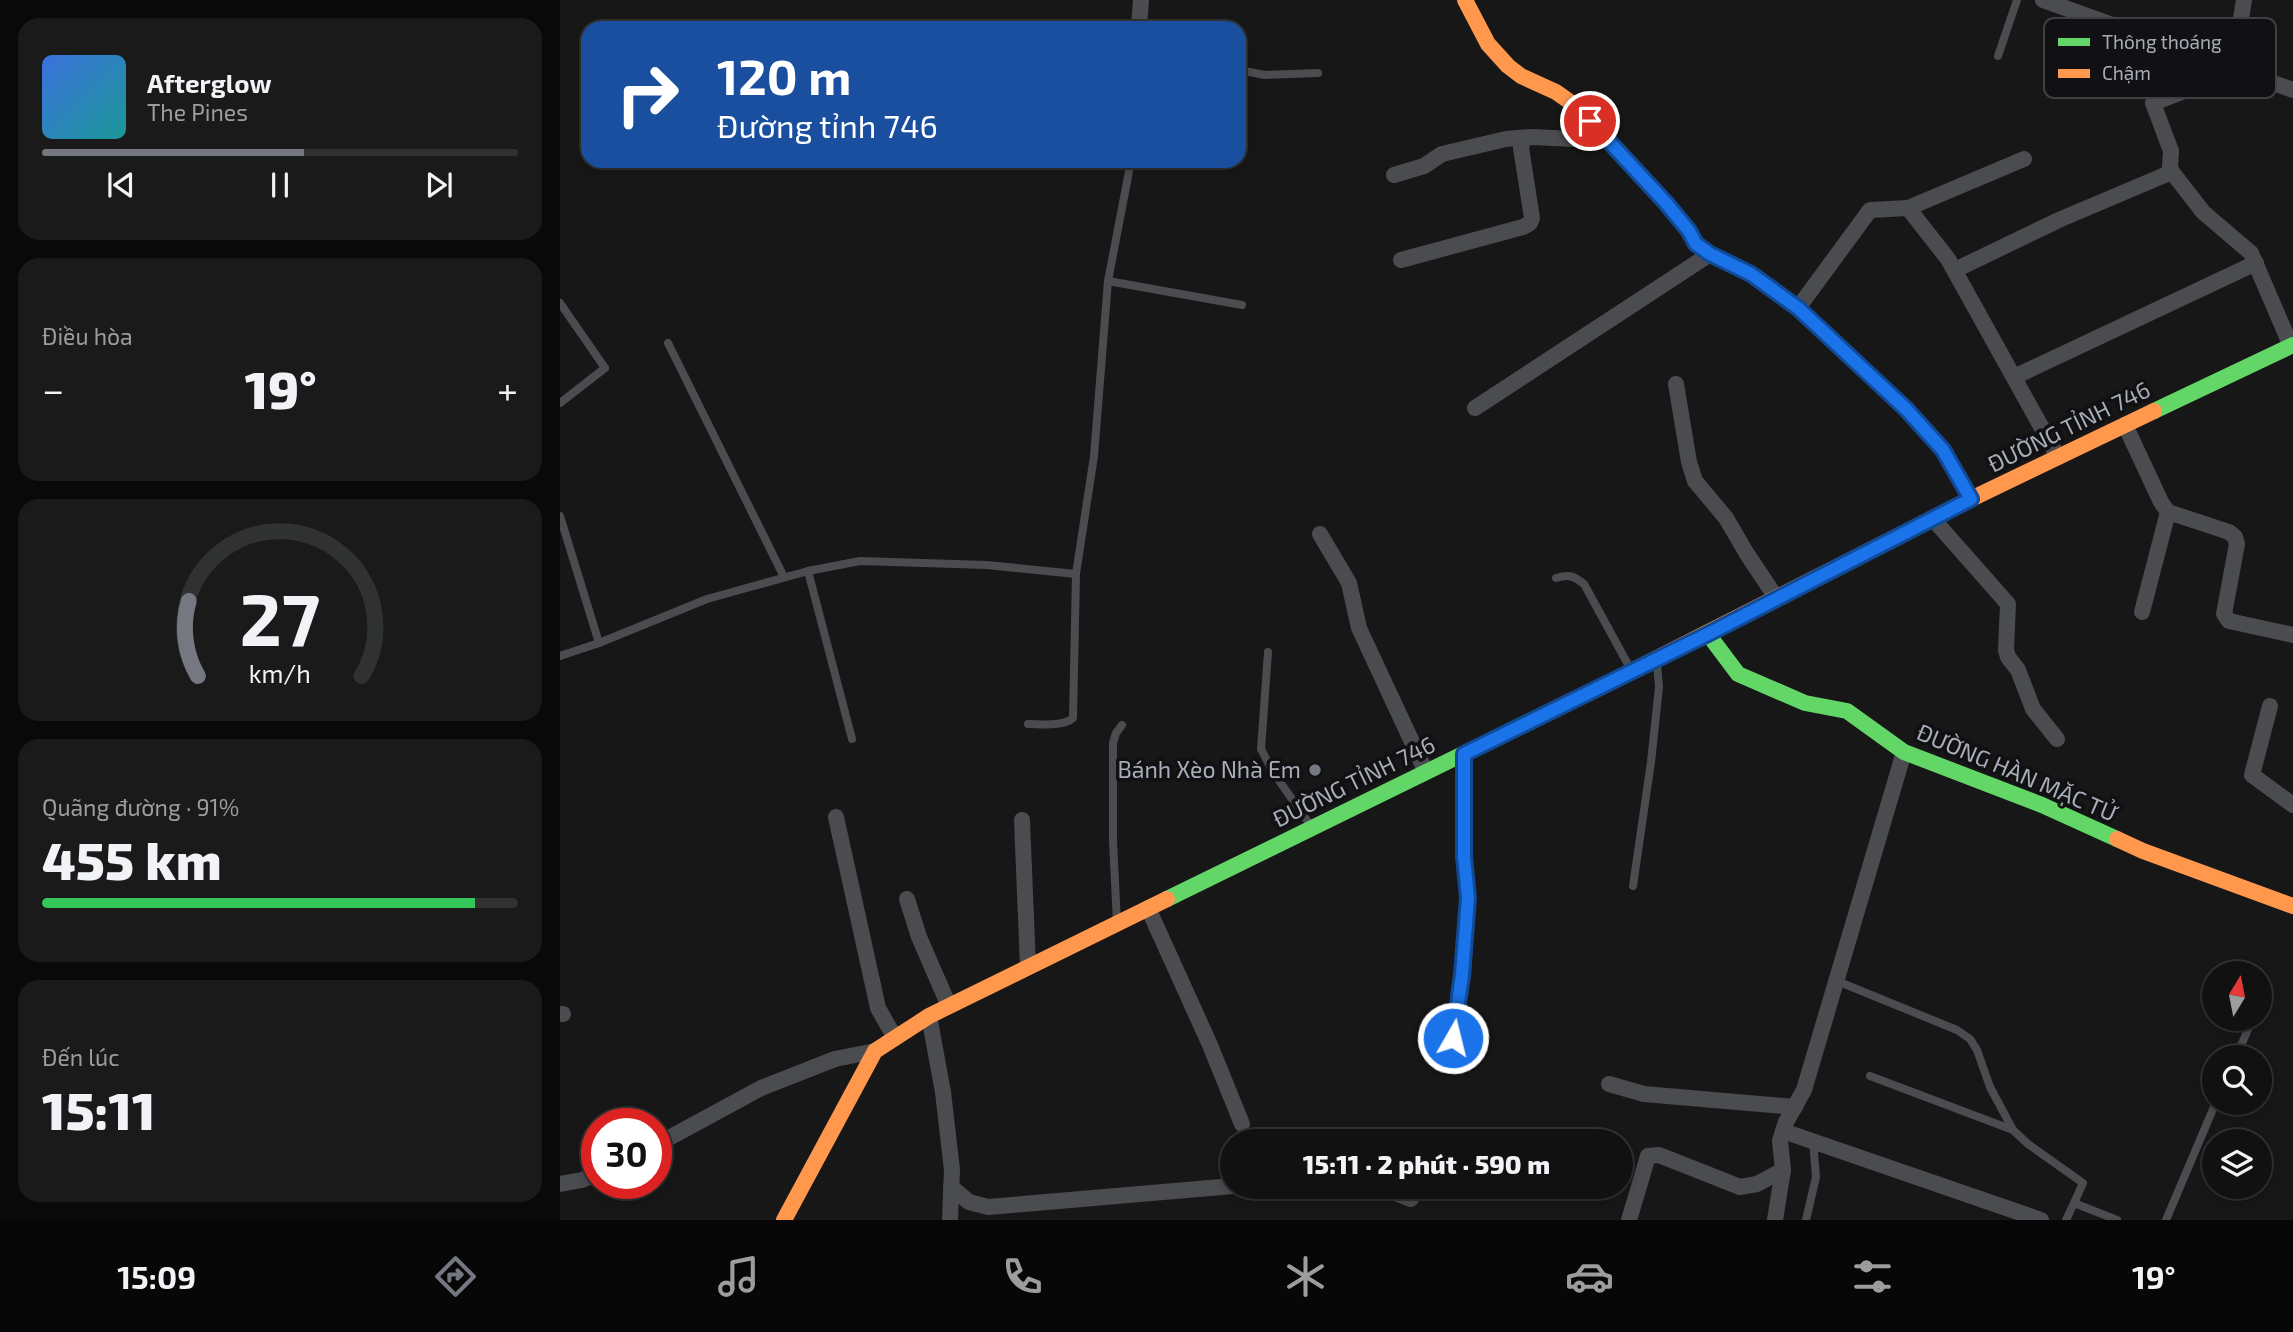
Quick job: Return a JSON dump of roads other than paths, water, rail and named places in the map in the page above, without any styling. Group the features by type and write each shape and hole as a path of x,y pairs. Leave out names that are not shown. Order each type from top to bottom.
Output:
{"main road":[{"path":"1465,0 1488,44 1508,66 1521,76 1571,101 1666,203 1696,244 1751,274 1798,308 1906,409 1943,450 1971,499"},
{"name":"ĐƯỜNG TỈNH 746","path":"784,1220 875,1051 929,1016 1632,672 1971,499 2292,346"},
{"name":"ĐƯỜNG HÀN MẶC TỬ","path":"1708,634 1738,674 1805,703 1847,711 1904,752 2042,805 2143,851 2293,906"}],"street":[{"path":"1140,21 1141,0"},
{"path":"2043,0 2093,18"},
{"path":"2241,18 2244,0"},
{"path":"2276,84 2293,90"},
{"path":"2166,98 2153,103 2172,151 2172,172 2203,212 2247,248 2292,346"},
{"path":"1394,175 1424,166 1442,154 1506,139 1531,136 1575,139 1601,132"},
{"path":"1401,260 1530,223 1532,218 1521,148 1523,139"},
{"path":"1798,308 1870,209 1908,208 2024,159"},
{"path":"1955,270 2061,219 2172,172"},
{"path":"1908,208 1955,270 2059,457"},
{"path":"1475,408 1710,254"},
{"path":"2014,377 2256,263"},
{"path":"1676,384 1689,462 1695,481 1727,518 1777,599"},
{"path":"2125,425 2168,512 2229,532 2235,537 2237,544 2224,614 2229,621 2293,635"},
{"path":"2142,612 2168,512"},
{"path":"1933,519 2008,604 2006,650 2018,670 2033,709 2057,739"},
{"path":"1320,534 1349,583 1359,628 1426,772"},
{"path":"2270,706 2252,775 2293,804"},
{"path":"1775,1220 1783,1170 1780,1141 1804,1090 1904,752"},
{"path":"1453,1038 1462,975 1468,898 1464,857 1464,754"},
{"path":"836,817 878,1008 895,1038"},
{"path":"1022,820 1028,967"},
{"path":"907,899 924,949 949,1006"},
{"path":"1148,908 1210,1045 1241,1124"},
{"path":"929,1016 943,1092 952,1170 950,1220"},
{"path":"672,1136 761,1088 835,1059 875,1051"},
{"path":"1609,1084 1644,1094 1795,1107"},
{"path":"1783,1131 2041,1220"},
{"path":"1629,1220 1648,1156 1659,1156 1740,1186 1756,1184 1783,1170"},
{"path":"560,1184 581,1180"},
{"path":"951,1187 969,1202 988,1207 1220,1187"}],"lane":[{"path":"1998,56 2017,0"},
{"path":"1246,71 1265,75 1318,73"},
{"path":"1028,724 1062,723 1073,718 1076,574 1094,456 1108,281 1130,168"},
{"path":"1108,281 1242,305"},
{"path":"560,303 605,368 560,403"},
{"path":"668,344 784,577"},
{"path":"560,516 599,643"},
{"path":"560,656 707,599 808,571 860,561 987,565 1076,574"},
{"path":"808,571 852,739"},
{"path":"1556,578 1566,575 1575,577 1584,584 1632,672"},
{"path":"1268,652 1261,749 1273,772 1312,828"},
{"path":"1633,886 1658,699 1657,659"},
{"path":"1117,923 1112,841 1112,754 1116,733 1122,725"},
{"path":"1837,981 1957,1030 1970,1039 1977,1050 1990,1087 2013,1130 2028,1144 2083,1183 2066,1220"},
{"path":"1870,1076 2013,1130"},
{"path":"2166,1220 2210,1115"},
{"path":"1806,1220 1816,1177 1813,1141"},
{"path":"2074,1203 2118,1220"}],"place":[{"name":"Bánh Xèo Nhà Em","path":"1315,770"}]}
